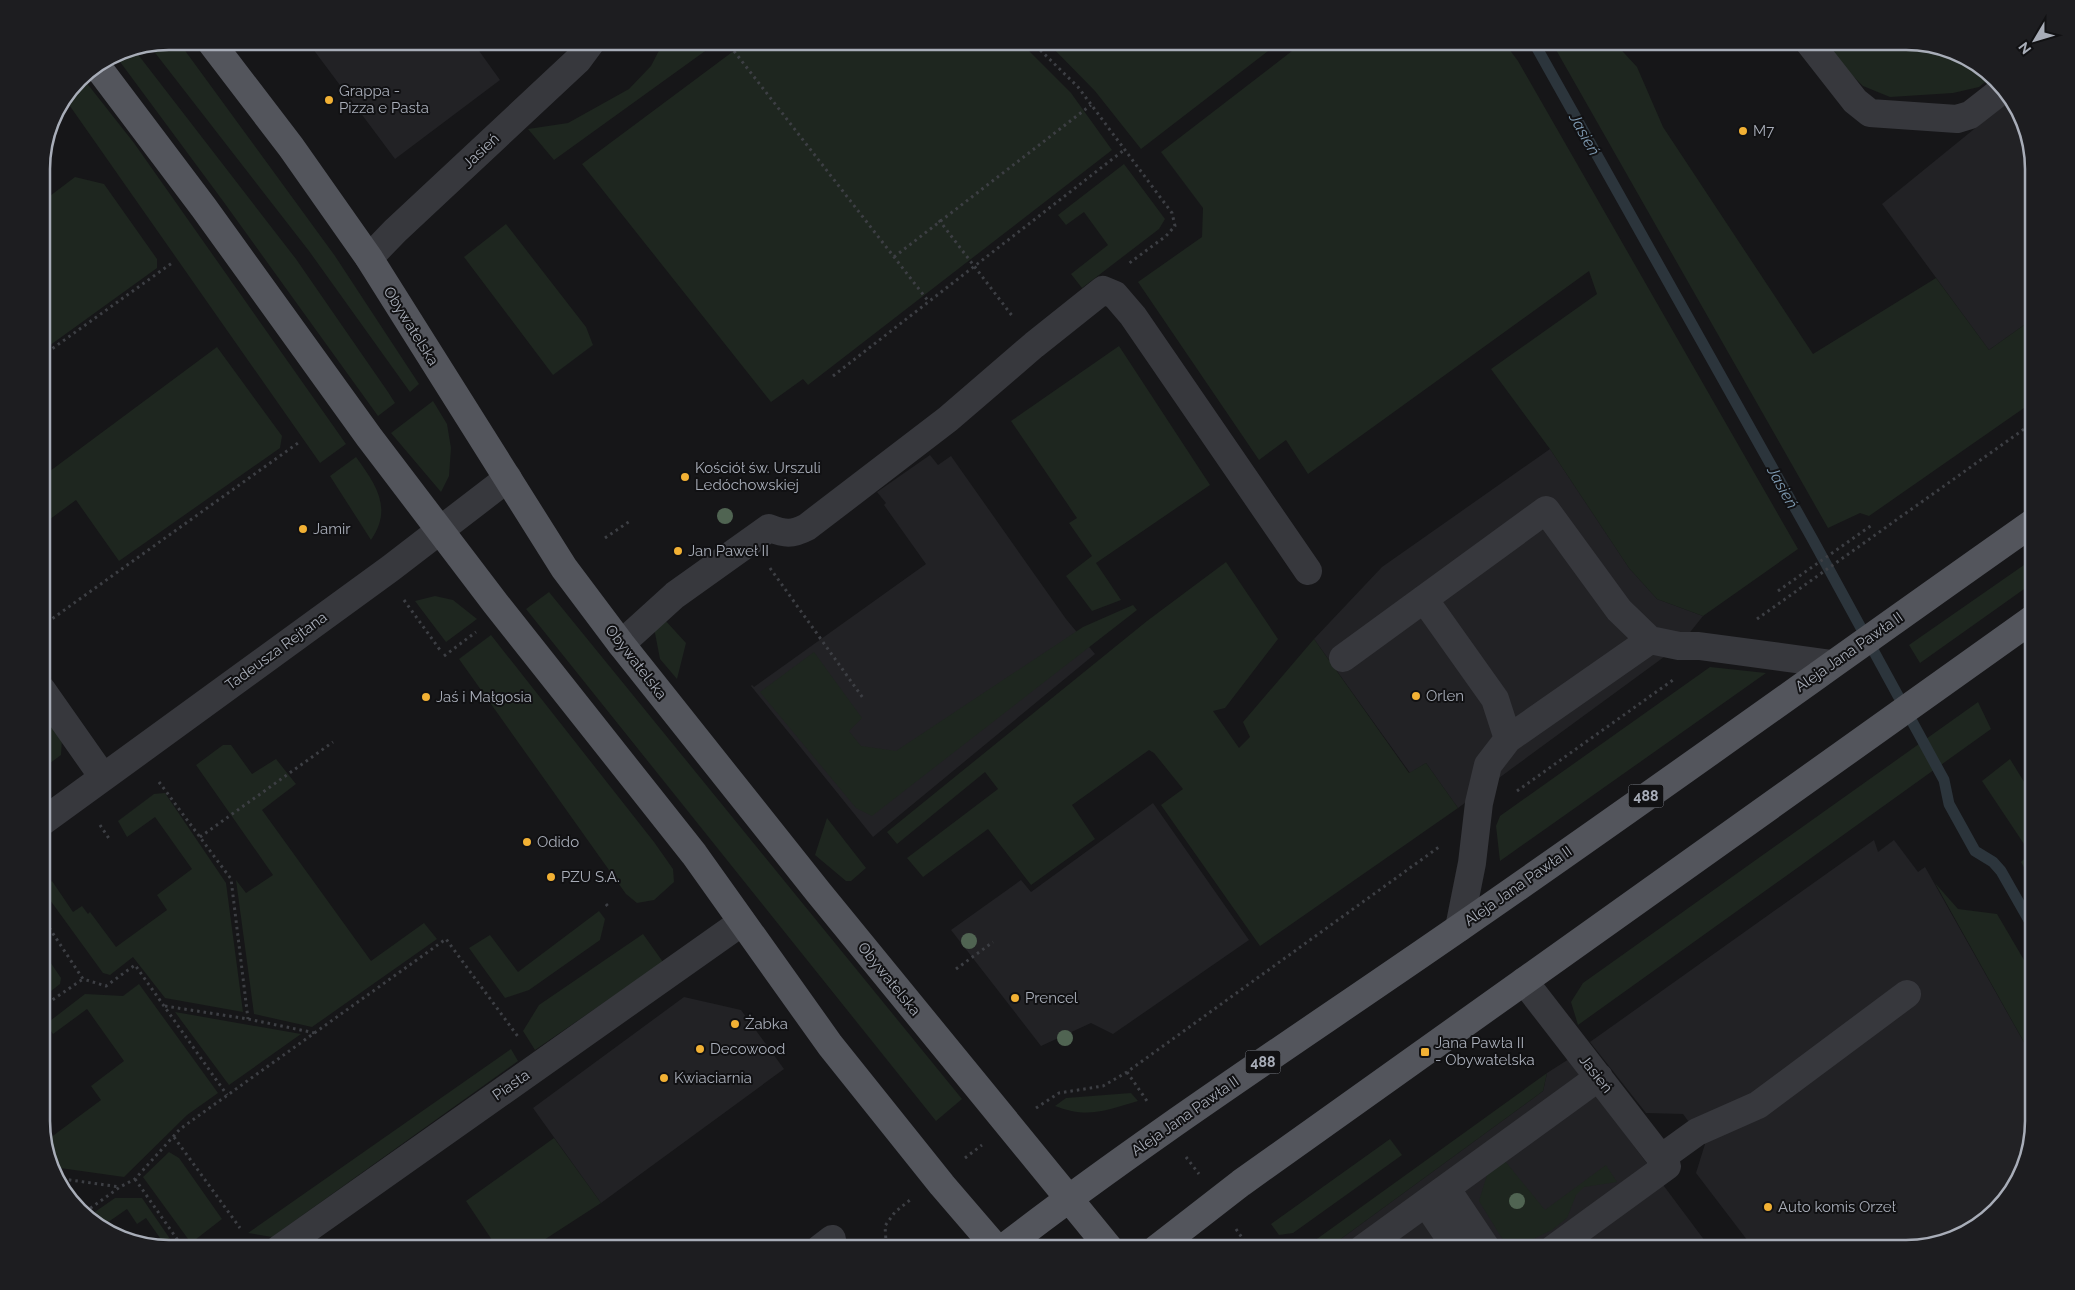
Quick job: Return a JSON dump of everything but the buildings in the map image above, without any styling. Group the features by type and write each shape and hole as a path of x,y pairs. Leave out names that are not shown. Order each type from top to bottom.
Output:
{"main road":[{"name":"Obywatelska","path":"217,50 291,147 369,258 564,568 620,644 819,893 1103,1240"},
{"path":"101,72 204,208 369,438 558,684 694,854 830,1045 942,1185 990,1240"},
{"name":"Aleja Jana Pawła II","path":"1014,1240 1068,1198 1288,1043 1459,928 2025,528"},
{"path":"1168,1240 1233,1189 2025,624"}],"street":[{"name":"Jasień","path":"369,258 395,231 578,60 585,50"},
{"path":"1815,50 1855,101 1870,112 1957,119 1970,115 1997,94"},
{"path":"620,644 665,602 769,528 782,533 795,533 807,528 948,419 1034,345 1103,290 1115,295 1133,316 1308,571"},
{"name":"Tadeusza Rejtana","path":"50,816 391,568 508,478"},
{"path":"1343,658 1546,510 1619,610 1650,640 1679,646 1699,646 1837,661"},
{"path":"1424,599 1495,699 1508,739"},
{"path":"1459,928 1472,864 1476,821 1488,765 1508,739 1650,640"},
{"path":"50,701 103,777"},
{"name":"Piasta","path":"292,1240 742,922"},
{"name":"Jasień","path":"1524,981 1664,1162"},
{"path":"1564,1240 1664,1162 1697,1132 1758,1105 1907,994"},
{"path":"1375,1240 1599,1077"},
{"path":"1436,1196 1454,1240"},
{"path":"1436,1196 1478,1240"}],"path":[{"path":"733,50 929,302"},
{"path":"1040,50 1078,87 1172,213 1174,226 1166,236 1111,277 1103,290"},
{"path":"894,256 1091,105"},
{"path":"833,376 1124,150"},
{"path":"939,220 976,266 1034,345"},
{"path":"50,350 172,263"},
{"path":"1045,1102 1059,1093 1103,1086 1126,1072 2025,428"},
{"path":"50,620 298,443"},
{"path":"605,538 630,520"},
{"path":"1778,590 1872,525"},
{"path":"751,541 864,698"},
{"path":"402,597 440,650"},
{"path":"444,656 477,632"},
{"path":"200,837 333,742"},
{"path":"159,782 230,879 248,1019"},
{"path":"100,825 110,840"},
{"path":"606,904 610,909"},
{"path":"50,929 83,979 106,986 135,965 227,1095"},
{"path":"90,1209 120,1187 135,1179 180,1129 446,939 539,1066"},
{"path":"956,969 993,942"},
{"path":"50,1002 83,979"},
{"path":"165,1006 248,1019 316,1033"},
{"path":"1126,1072 1144,1097"},
{"path":"174,1137 240,1228"},
{"path":"1193,1168 1198,1173"},
{"path":"65,1179 120,1187"},
{"path":"135,1179 178,1240"},
{"path":"886,1240 885,1226 889,1218 906,1203"}],"shaded area":[{"path":"185,50 335,256 419,384 410,392 309,251 154,51"},
{"path":"314,50 478,50 500,80 395,159"},
{"path":"659,50 707,50 554,160 528,129 568,123 629,89 651,66"},
{"path":"735,50 1028,50 1071,93 1112,150 808,385 803,379 771,402 582,164"},
{"path":"1055,50 1269,50 1141,149 1095,91"},
{"path":"1293,50 1510,50 1518,61 1798,549 1703,616 1657,599 1629,568 1550,449 1491,369 1597,294 1589,271 1308,474 1286,440 1259,460 1138,282 1202,237 1203,208 1161,152"},
{"path":"1556,50 1621,50 1637,67 1663,127 1813,354 1936,278 1989,350 2025,324 2025,407 1869,516 1860,513 1828,528"},
{"path":"1831,50 1922,51 1952,59 1986,82 1979,87 1953,93 1890,97 1863,86 1843,66"},
{"path":"138,54 296,259 395,403 378,416 119,61"},
{"path":"87,83 134,143 346,444 320,463 69,105"},
{"path":"2005,104 2019,131 2025,161 2025,324 1989,350 1882,204"},
{"path":"1124,164 1165,219 1159,229 1082,288 1071,274 1108,245 1084,212 1066,225 1058,215"},
{"path":"75,177 104,184 157,259 157,268 50,345 50,196"},
{"path":"506,224 586,327 593,345 553,375 464,257"},
{"path":"1119,346 1210,485 1096,563 1121,600 1092,611 1066,576 1092,556 1069,523 1077,518 1011,421"},
{"path":"217,347 282,436 280,448 119,561 76,500 50,519 50,471"},
{"path":"433,401 447,424 451,448 449,476 441,492 391,433"},
{"path":"1550,449 1629,568 1657,599 1703,616 1679,646 1458,808 1426,763 1410,773 1314,639 1382,567"},
{"path":"930,455 938,465 951,456 1066,619 1095,654 873,837 751,686 754,687 926,564 884,505 886,503 877,492"},
{"path":"356,457 375,487 381,507 381,517 371,540 330,476"},
{"path":"1226,562 1278,639 1225,708 1213,711 1239,748 1250,737 1243,722 1314,639 1409,773 1426,763 1458,808 1260,946 1161,805 1183,789 1154,753 1149,750 1072,805 1095,839 1031,885 988,829 923,877 907,858 998,789 985,772 897,844 887,832 1147,621"},
{"path":"2025,564 2025,588 1920,663 1909,645"},
{"path":"549,592 962,1099 936,1121 526,609"},
{"path":"435,596 453,600 477,619 446,642 415,601"},
{"path":"1133,605 1137,610 872,816 856,808 760,692 814,652 862,718 849,731 861,746 896,751 1083,627"},
{"path":"664,619 686,643 677,679 660,659 654,628"},
{"path":"491,635 654,842 673,869 674,882 654,900 637,903 626,894 459,659"},
{"path":"1710,667 1766,673 1500,861 1496,826 1500,816"},
{"path":"1978,702 1991,729 1578,1025 1571,1002 1583,983"},
{"path":"50,721 62,738 61,755 50,763"},
{"path":"223,745 231,745 252,774 276,759 296,784 262,810 371,961 424,923 437,939 312,1027 254,1014 236,880 246,893 273,875 196,765"},
{"path":"2010,759 2025,783 2025,846 1982,781"},
{"path":"165,793 226,883 243,1012 165,998 133,957 110,975 103,973 50,900 50,883 52,881 73,912 82,906 88,914 90,912 116,947 167,910 157,895 192,869 155,817 127,837 118,821 154,794"},
{"path":"1153,803 1249,940 1113,1034 1091,1023 1041,1046 951,930 1021,880 1031,892"},
{"path":"827,818 866,868 851,881 846,881 815,855"},
{"path":"1874,840 1878,852 1894,840 1918,872 1925,867 2025,1044 2025,1121 2021,1152 2009,1180 1990,1205 1965,1224 1937,1236 1906,1240 1747,1240 1696,1173 1705,1144 1683,1114 1646,1113 1590,1042"},
{"path":"2025,858 2025,869 2021,862"},
{"path":"1935,883 1958,909 1997,914 2025,962 2025,1044"},
{"path":"599,911 605,919 600,940 529,990 505,998 469,948 490,935 518,972"},
{"path":"643,934 663,962 535,1050 523,1031 539,1005"},
{"path":"50,962 61,978 60,984 50,992"},
{"path":"139,984 218,1093 187,1115 124,1177 60,1168 51,1137 101,1100 91,1086 124,1061 87,1009 53,1034 50,1030 50,1021 85,994 123,996"},
{"path":"684,997 741,1010 784,1069 601,1203 533,1108"},
{"path":"175,1012 301,1034 229,1085"},
{"path":"511,1049 518,1061 272,1237 248,1233"},
{"path":"1569,1059 1704,1240 1339,1240 1543,1091 1547,1073"},
{"path":"1547,1073 1543,1091 1339,1240 1315,1240"},
{"path":"1131,1093 1138,1101 1097,1112 1077,1112 1055,1106 1066,1098"},
{"path":"554,1138 601,1203 544,1240 492,1240 466,1201"},
{"path":"1390,1139 1402,1155 1293,1233 1279,1235 1271,1224"},
{"path":"169,1152 179,1158 222,1219 195,1240 189,1240 143,1177"},
{"path":"1505,1161 1545,1210 1606,1165 1617,1182 1584,1187 1576,1195 1567,1218 1552,1230 1531,1240 1503,1240 1479,1201 1487,1175"},
{"path":"115,1198 142,1198 171,1240 161,1240 146,1218 137,1224 127,1209 107,1223 94,1213"}],"waterway":[{"name":"Jasień","path":"1538,50 1813,540 1944,780 1949,804 1975,851 1993,862 2001,871 2025,913"}],"place":[{"name":"Grappa - Pizza e Pasta","path":"329,100"},
{"name":"M7","path":"1743,131"},
{"name":"Kościół św. Urszuli Ledóchowskiej","path":"685,477"},
{"name":"Jamir","path":"303,529"},
{"name":"Jan Paweł II","path":"678,551"},
{"name":"Orlen","path":"1416,696"},
{"name":"Jaś i Małgosia","path":"426,697"},
{"name":"Odido","path":"527,842"},
{"name":"PZU S.A.","path":"551,877"},
{"name":"Prencel","path":"1015,998"},
{"name":"Żabka","path":"735,1024"},
{"name":"Decowood","path":"700,1049"},
{"name":"Jana Pawła II - Obywatelska","path":"1425,1052"},
{"name":"Kwiaciarnia","path":"664,1078"},
{"name":"Auto komis Orzeł","path":"1768,1207"}]}
